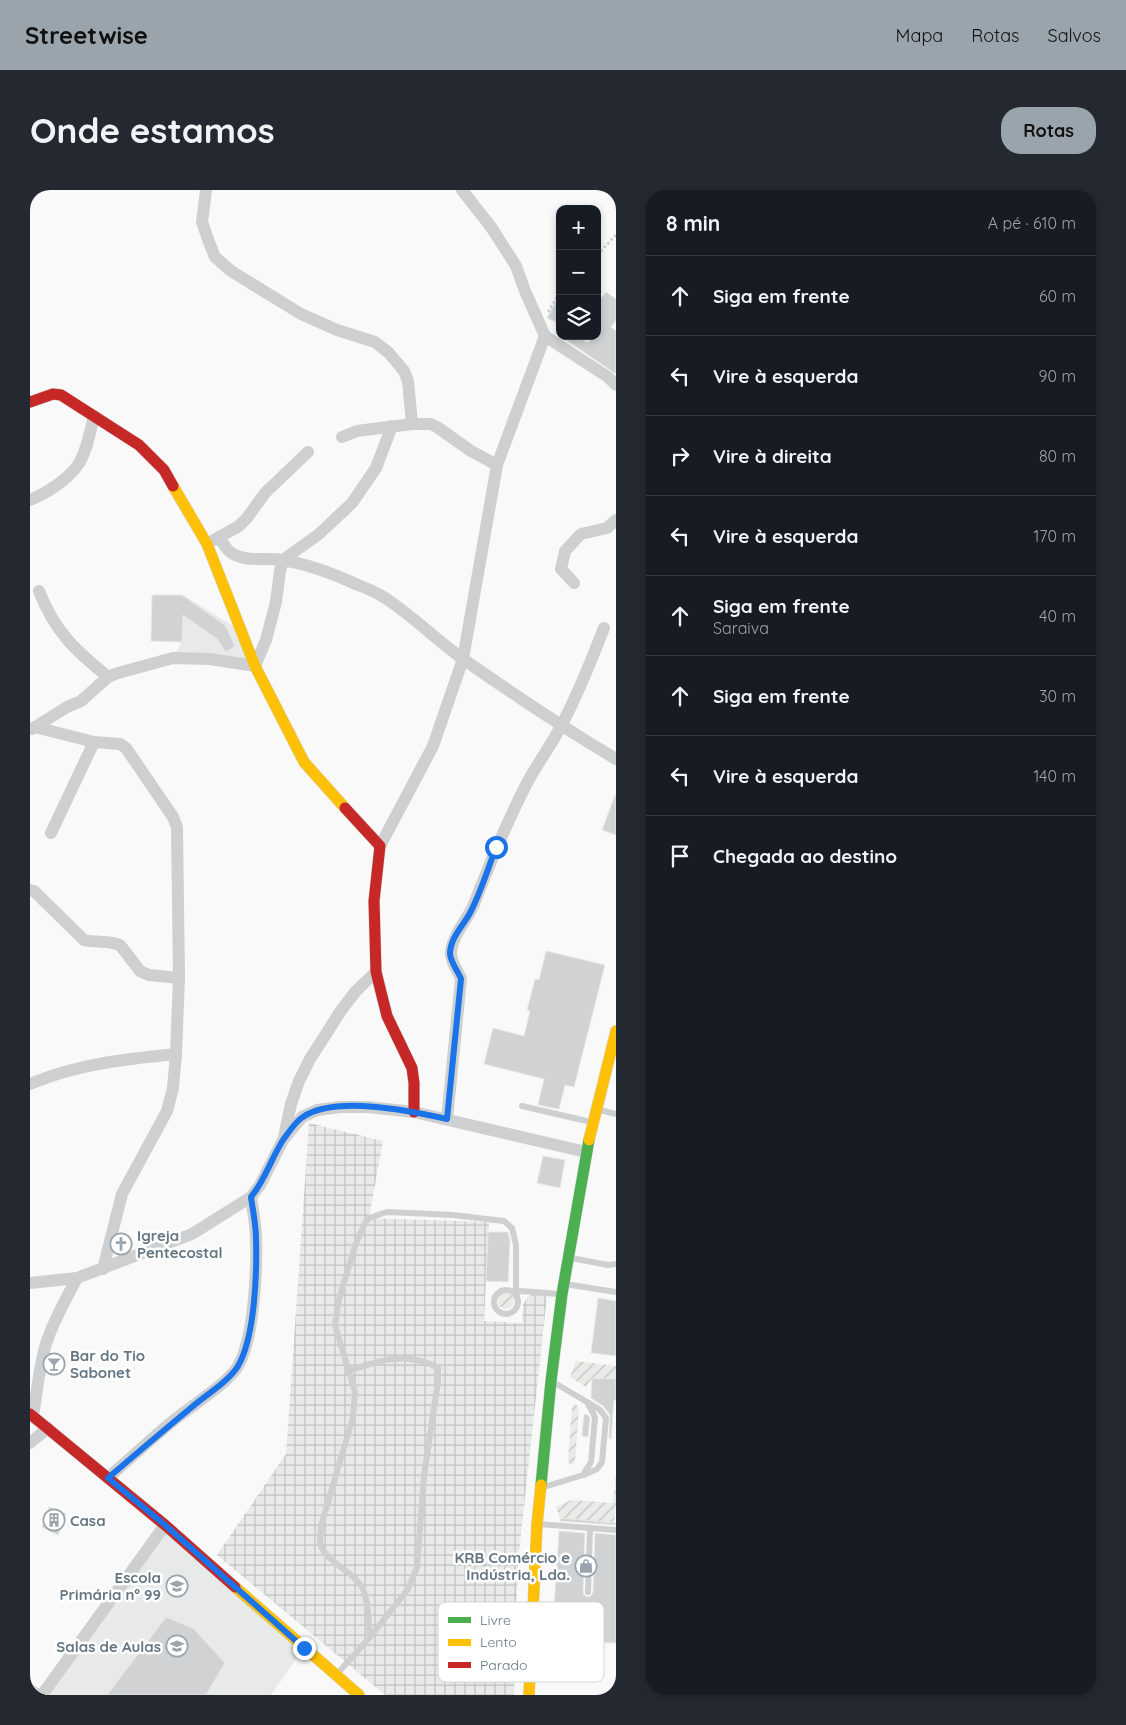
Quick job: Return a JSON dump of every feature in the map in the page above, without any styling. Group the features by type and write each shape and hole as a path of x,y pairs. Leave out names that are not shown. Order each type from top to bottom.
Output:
{"main road":[{"path":"30,402 53,394 61,395 139,445 164,470 207,544 256,666 304,762 380,846 374,901 376,972 387,1016 412,1068 414,1112"},
{"path":"534,1602 537,1524 551,1381 567,1258 586,1152 616,1031"},
{"path":"32,1415 165,1525 359,1695"}],"street":[{"path":"206,190 202,222 215,257 231,271 301,314 337,330 375,342 389,353 404,371 408,381 412,424"},
{"path":"462,190 491,227 516,266 545,336 608,377 616,386"},
{"path":"380,846 433,746 463,659 497,465 545,336"},
{"path":"30,500 42,495 78,465 94,416"},
{"path":"342,437 356,431 412,424 431,424 438,427 470,451 497,465"},
{"path":"32,729 67,707 82,701 108,677 118,673 173,658 210,659 256,666 266,640 276,602 283,560 319,534 352,503 376,468 392,426"},
{"path":"207,544 239,526 265,492 308,452"},
{"path":"574,582 561,569 565,550 581,534 607,528 616,520"},
{"path":"219,537 230,552 248,559 283,560 314,568 381,595 463,659 561,726 616,759"},
{"path":"39,591 47,611 62,635 83,657 108,677"},
{"path":"447,1119 461,979 450,954 453,940 461,924 470,914 496,847 527,784 561,726 588,669 604,628"},
{"path":"32,729 94,742 120,744 126,748 173,817 177,827 179,978 173,1088 167,1111 122,1194 103,1269"},
{"path":"51,833 94,742"},
{"path":"30,890 34,891 84,940 116,943 120,945 140,971 149,975 179,978"},
{"path":"283,1140 298,1081 310,1059 346,1003 376,972"},
{"path":"30,1084 46,1077 105,1062 176,1054"},
{"path":"601,1088 616,1092"},
{"path":"30,1283 77,1278 192,1234 251,1197 260,1185 283,1140 302,1117 318,1110 341,1107 368,1107 414,1112 586,1152"},
{"path":"108,1478 168,1424 205,1397 238,1367 251,1322 256,1268 256,1237 251,1197"},
{"path":"32,1415 46,1343 60,1310 77,1278"},
{"path":"30,1442 48,1428"},
{"path":"42,1695 165,1525"},
{"path":"30,1690 38,1695"}],"lane":[{"path":"522,1106 593,1123"},
{"path":"596,1109 616,1114"},
{"path":"370,1637 366,1599 361,1586 346,1570 330,1558 320,1543 321,1526 353,1417 355,1392 335,1325 339,1300 355,1246 369,1218 387,1212 504,1221 512,1228 516,1245 516,1294 518,1302 515,1310 508,1314 500,1313 496,1310 493,1299 497,1292 508,1289 516,1294"},
{"path":"567,1258 608,1265 616,1264"},
{"path":"516,1294 520,1291 563,1289 616,1292"},
{"path":"336,1676 408,1589 417,1567 424,1476 438,1381 438,1368 426,1360 408,1358 374,1362 349,1371"},
{"path":"541,1488 583,1475 597,1469 602,1462 606,1418 600,1410 551,1381"},
{"path":"583,1475 591,1462 595,1416 587,1402"},
{"path":"537,1524 616,1530"},
{"path":"588,1592 590,1528"}],"path":[{"path":"601,251 616,235"}],"shaded area":[{"path":"183,595 243,632 255,666 173,658 182,641"},
{"path":"309,1123 383,1141 369,1218 489,1222 484,1321 522,1323 523,1305 527,1297 532,1295 547,1296 518,1562 517,1602 438,1602 438,1682 514,1682 514,1695 385,1695 217,1555 286,1454"},
{"path":"506,1293 512,1295 514,1301 512,1307 506,1309 500,1307 498,1301 500,1295"},
{"path":"576,1361 616,1366 616,1379 592,1378 586,1387 570,1377"},
{"path":"576,1404 579,1409 575,1461 570,1465 568,1460 572,1408"},
{"path":"616,1474 614,1523 560,1518 556,1507 571,1500 613,1503"},
{"name":"Escola Primária nº 99","path":"165,1525 304,1648 271,1695 42,1695"}],"building":[{"path":"606,292 616,299 616,320 611,327 616,331 616,374 566,340 583,340 588,343 590,340 601,340 601,299"},
{"path":"556,301 556,322 547,318"},
{"path":"152,595 182,595 226,626 235,646 226,652 217,639 183,615 182,642 151,641"},
{"path":"616,795 616,835 602,830"},
{"path":"546,951 605,965 574,1087 565,1085 559,1109 538,1105 544,1079 484,1064 493,1028 524,1036 530,1011 527,1010 535,979 539,980"},
{"path":"543,1156 565,1160 560,1188 537,1183"},
{"path":"488,1232 508,1232 510,1240 508,1282 486,1281"},
{"path":"598,1298 616,1301 616,1356 591,1353"},
{"path":"592,1378 616,1379 616,1400 614,1400 611,1439 609,1438 610,1415 603,1406 591,1398"},
{"path":"584,1414 590,1418 588,1437 582,1436"},
{"name":"Casa","path":"49,1507 66,1514 58,1535 42,1527"},
{"path":"560,1518 616,1523 616,1525 560,1521"},
{"name":"KRB Comércio e Indústria, Lda.","path":"559,1531 585,1533 583,1592 587,1597 591,1596 593,1592 595,1533 616,1535 616,1643 604,1643 604,1602 554,1602"},
{"name":"Salas de Aulas","path":"166,1617 193,1628 225,1663 206,1695 107,1695"}],"traffic: fast":[{"path":"541,1485 562,1294 589,1140"}],"traffic: slow":[{"path":"173,486 207,544 255,666 304,762 345,808"},
{"path":"589,1140 616,1031"},
{"path":"533,1602 541,1485"},
{"path":"235,1587 359,1695"},
{"path":"529,1695 530,1682"}],"traffic: jam":[{"path":"30,402 53,394 61,395 139,445 164,470 173,486"},
{"path":"345,808 380,846 374,901 376,972 387,1016 412,1068 414,1112"},
{"path":"30,1414 165,1525 235,1587"}],"place":[{"name":"Igreja Pentecostal","path":"121,1244"},
{"name":"Bar do Tio Sabonet","path":"54,1364"},
{"name":"Casa","path":"54,1520"},
{"name":"KRB Comércio e Indústria, Lda.","path":"586,1566"},
{"name":"Escola Primária nº 99","path":"177,1586"},
{"name":"Salas de Aulas","path":"177,1646"}],"route":[{"path":"304,1648 165,1525 108,1478 238,1367 251,1322 256,1268 256,1237 251,1197 260,1185 283,1140 302,1117 318,1110 341,1107 368,1107 414,1112 447,1119 461,979 450,954 453,940 461,924 470,914 496,847"}]}
